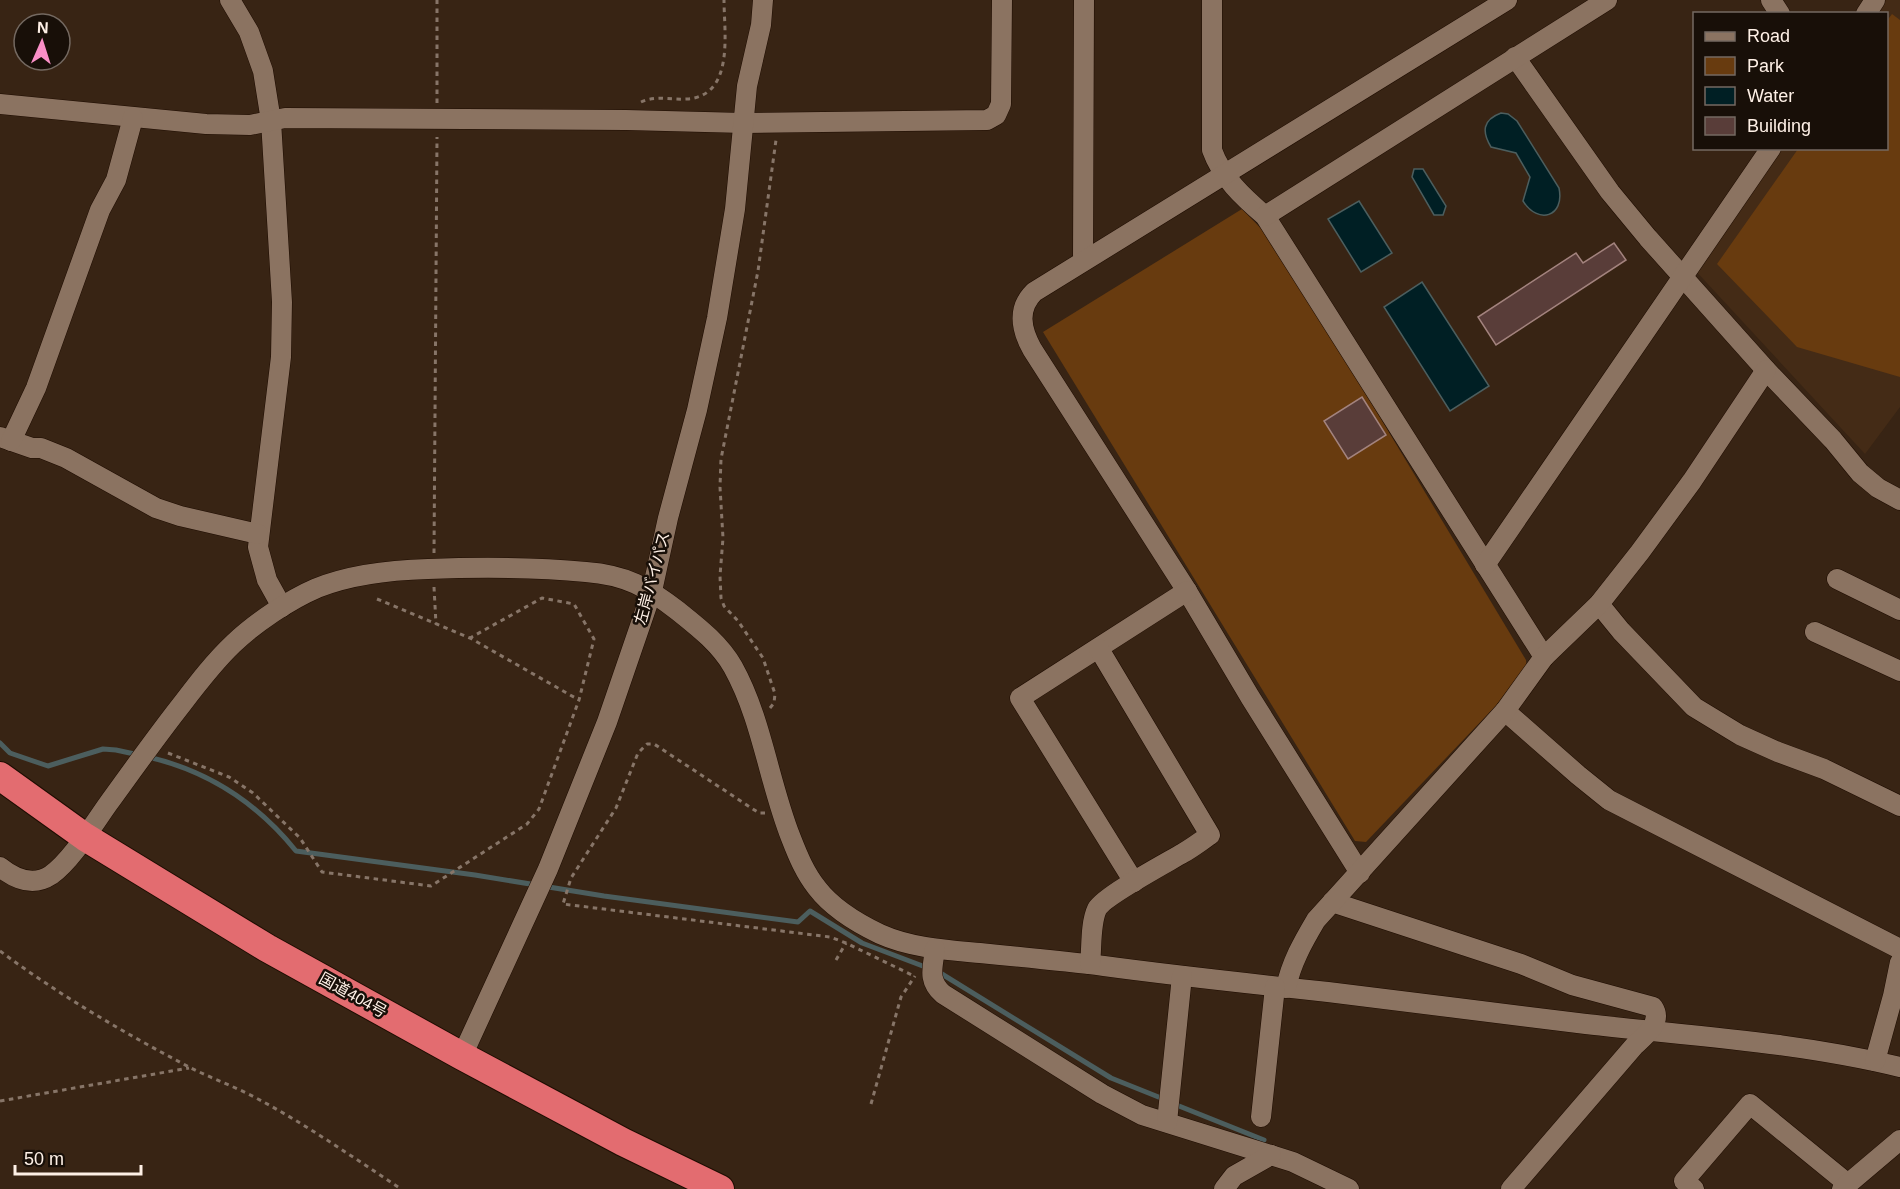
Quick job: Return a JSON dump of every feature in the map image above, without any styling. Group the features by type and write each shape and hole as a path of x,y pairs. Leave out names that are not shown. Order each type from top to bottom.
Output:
{"highway":[{"name":"国道404号","path":"0,776 85,837 267,948 623,1142 718,1188"}],"street":[{"path":"230,0 249,33 263,71 271,121 282,302 281,357 258,547 267,580 282,607"},
{"name":"左岸バイパス","path":"462,1056 548,869 608,722 652,591 668,518 697,410 717,318 735,209 749,74 749,0"},
{"name":"左岸バイパス","path":"749,74 761,25 763,0"},
{"path":"0,104 133,118 250,125 285,118 744,123 987,120 996,115 1001,104 1002,0"},
{"path":"1083,261 1084,0"},
{"path":"1212,0 1212,150 1217,166 1244,198 1265,216 1544,657"},
{"path":"1359,873 1187,591 1026,339 1023,314 1027,300 1034,292 1507,0"},
{"path":"1265,216 1607,0"},
{"path":"1515,57 1610,192 1648,238 1766,370 1833,440 1860,473 1878,488 1900,500"},
{"path":"133,118 116,180 100,210 45,366 6,439 32,448 41,448 66,458 156,508 180,516 258,534"},
{"path":"1485,565 1771,150"},
{"path":"1261,1117 1281,987 1316,920 1505,711 1544,657 1599,604 1692,481 1766,370"},
{"path":"0,867 24,881 46,878 66,860 85,837 149,746 211,666 236,640 282,607 317,588 360,576 401,570 522,567 596,573 616,576 652,591 718,646 733,668 756,722 781,812 804,869 816,888 827,899 859,924 893,940 935,948 1728,1038 1900,1067"},
{"path":"1837,579 1900,610"},
{"path":"1134,882 1020,698 1187,591"},
{"path":"1599,604 1621,631 1694,707 1740,735 1778,753 1824,769 1900,807"},
{"path":"1815,632 1900,671"},
{"path":"1090,964 1094,923 1098,908 1108,898 1210,835 1099,649"},
{"path":"1505,711 1609,800 1900,949"},
{"path":"1332,902 1521,964 1572,985 1653,1007 1656,1011 1651,1031 1635,1045 1510,1189"},
{"path":"935,948 923,977 943,994 1102,1094 1142,1115 1271,1155 1319,1173 1348,1189"},
{"path":"1875,1061 1900,962"},
{"path":"1167,1122 1182,976"},
{"path":"1694,1189 1684,1181 1750,1104 1845,1187 1900,1140"},
{"path":"1224,1189 1234,1176 1271,1155"}],"path":[{"path":"436,624 434,569 437,0"},
{"path":"626,120 641,102 651,98 695,98 714,85 722,74 725,59 724,0"},
{"path":"756,722 774,703 775,694 763,658 738,621 724,606 721,598 723,538 720,487 721,459 758,271 777,130"},
{"path":"149,746 229,777 253,793 300,838 322,872 431,886 527,824 539,809 579,700 594,639 574,604 542,598 470,638"},
{"path":"376,599 470,638 579,700"},
{"path":"781,812 759,813 654,744 646,744 638,753 616,808 571,878 563,904 830,937 923,977 902,997 871,1104"},
{"path":"836,960 859,924"},
{"path":"0,951 88,1010 191,1068 257,1098 296,1120 401,1189"},
{"path":"0,1101 191,1068"}],"shaded area":[{"path":"1883,0 1900,0 1900,407 1865,454 1693,268 1777,150 1888,150 1888,12 1875,12"}],"green space":[{"path":"1892,14 1900,20 1900,377 1797,347 1717,264 1797,150 1888,150 1888,19"},
{"path":"1242,209 1275,243 1526,660 1527,673 1366,842 1355,841 1043,332"}],"water":[{"path":"1501,113 1508,114 1517,121 1559,188 1558,206 1549,214 1536,213 1529,209 1523,201 1530,177 1516,153 1491,147 1488,142 1485,131 1487,123"},
{"path":"1414,169 1423,169 1446,206 1443,215 1434,215 1412,177"},
{"path":"1359,201 1392,253 1361,272 1328,219"},
{"path":"1422,282 1489,386 1450,411 1384,307"}],"building":[{"path":"1614,243 1626,260 1496,345 1478,317 1576,253 1583,263"},
{"path":"1362,397 1386,435 1348,459 1324,421"}],"waterway":[{"path":"0,743 10,753 48,766 103,749 139,755"},
{"path":"148,757 192,771 231,792 265,818 296,851 798,922 810,911 862,943 928,968"},
{"path":"937,971 1111,1078 1166,1100"},
{"path":"1174,1104 1264,1140"}]}
